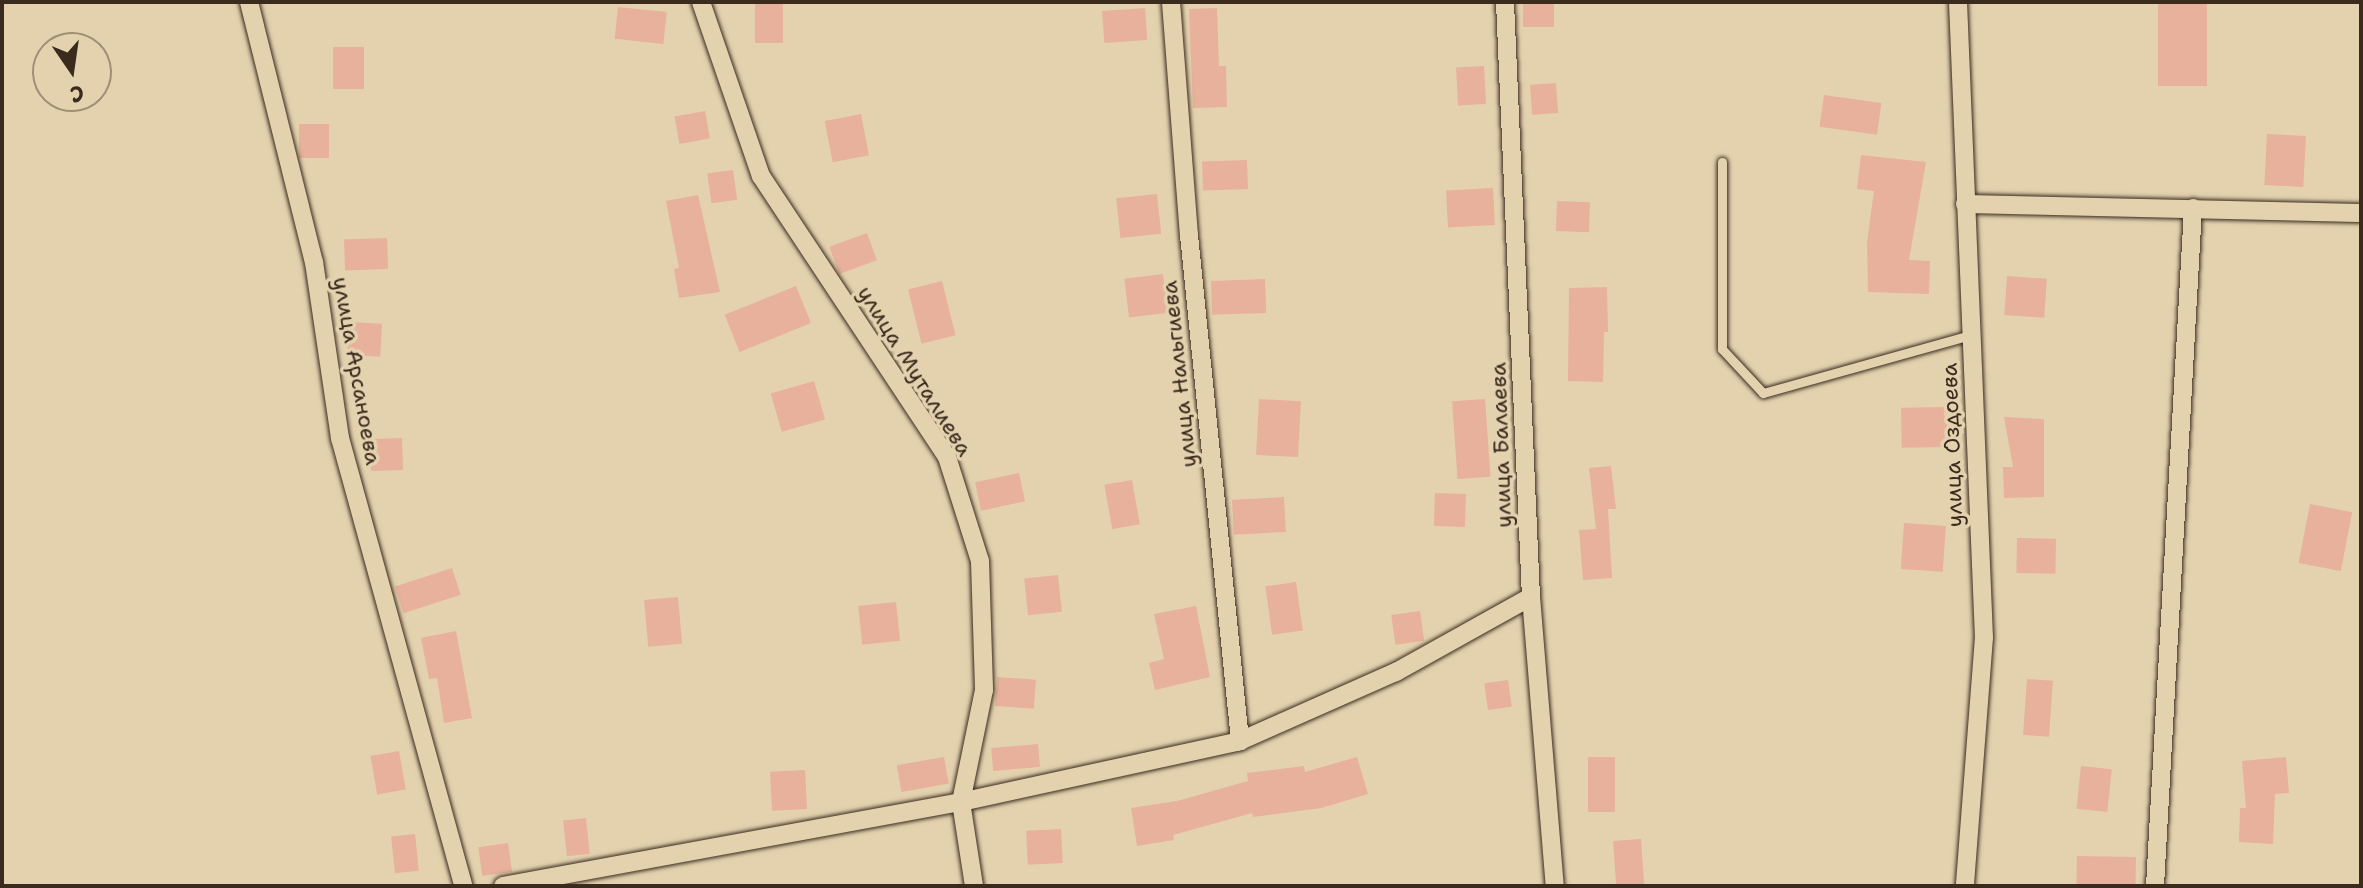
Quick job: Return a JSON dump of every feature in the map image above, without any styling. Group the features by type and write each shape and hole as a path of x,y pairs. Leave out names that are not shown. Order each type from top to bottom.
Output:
{"street":[{"name":"улица Арсаноева","path":"249,2 314,262 340,438 463,886"},
{"name":"улица Муталиева","path":"701,2 761,176 947,457 980,561 984,690 961,802 974,886"},
{"name":"улица Нальгиева","path":"1171,2 1189,235 1240,741"},
{"name":"улица Балаева","path":"1505,2 1531,597 1555,886"},
{"name":"улица Оздоева","path":"1958,2 1984,637 1965,886"},
{"path":"1965,204 2361,213"},
{"path":"2155,886 2193,208"},
{"path":"503,886 961,802 1240,741 1396,672 1531,597"}],"lane":[{"path":"1722,162 1722,349 1763,393 1971,335"}],"building":[{"path":"755,2 783,2 783,43 755,43"},
{"path":"1523,2 1554,2 1554,27 1523,27"},
{"path":"2158,2 2207,2 2207,86 2158,86"},
{"path":"618,7 667,12 663,44 615,39"},
{"path":"1145,8 1147,40 1104,43 1102,11"},
{"path":"1217,8 1219,66 1226,66 1227,107 1193,108 1189,9"},
{"path":"333,47 364,47 364,89 333,89"},
{"path":"1484,66 1486,104 1458,105 1456,67"},
{"path":"1556,83 1558,113 1532,115 1530,85"},
{"path":"1824,95 1881,103 1877,135 1820,127"},
{"path":"705,111 710,139 679,144 674,116"},
{"path":"861,114 869,155 833,162 825,121"},
{"path":"299,124 329,124 329,158 299,158"},
{"path":"2267,134 2306,136 2303,187 2264,185"},
{"path":"1861,155 1926,162 1909,260 1930,261 1929,294 1868,292 1867,242 1874,191 1857,189"},
{"path":"1247,160 1248,189 1203,191 1202,162"},
{"path":"733,170 737,200 711,203 707,174"},
{"path":"1493,188 1495,225 1448,227 1446,190"},
{"path":"1157,194 1161,234 1120,238 1116,198"},
{"path":"698,195 720,292 679,298 674,269 679,268 666,201"},
{"path":"1557,201 1590,202 1589,232 1556,231"},
{"path":"867,233 877,260 839,274 829,247"},
{"path":"387,238 388,269 345,270 344,240"},
{"path":"1163,274 1168,313 1129,317 1124,279"},
{"path":"2007,276 2047,279 2044,318 2004,315"},
{"path":"1265,279 1266,313 1212,315 1211,281"},
{"path":"942,281 956,335 922,344 908,289"},
{"path":"796,286 811,323 740,352 725,315"},
{"path":"1607,287 1608,332 1604,332 1603,382 1568,381 1569,288"},
{"path":"349,322 382,324 380,357 347,355"},
{"path":"814,381 825,419 782,432 771,393"},
{"path":"1259,399 1301,401 1298,457 1256,455"},
{"path":"1485,399 1490,477 1458,479 1452,401"},
{"path":"1950,407 1951,447 1902,448 1901,408"},
{"path":"2004,417 2044,419 2044,497 2004,498 2003,467 2013,467"},
{"path":"402,438 403,470 371,471 370,439"},
{"path":"1611,466 1616,509 1608,509 1612,578 1583,580 1579,530 1596,529 1589,468"},
{"path":"1019,473 1025,501 981,511 975,482"},
{"path":"1132,480 1140,524 1112,529 1104,485"},
{"path":"1435,493 1466,494 1465,527 1434,526"},
{"path":"1284,497 1286,532 1234,535 1232,500"},
{"path":"2310,504 2352,512 2341,571 2299,563"},
{"path":"1904,523 1946,526 1943,572 1901,569"},
{"path":"2017,538 2056,539 2055,574 2016,573"},
{"path":"452,568 461,595 404,613 395,587"},
{"path":"1058,575 1062,612 1028,615 1024,579"},
{"path":"1296,582 1303,631 1272,635 1265,586"},
{"path":"678,597 682,644 648,647 644,600"},
{"path":"896,602 900,641 862,645 858,606"},
{"path":"1196,606 1210,677 1155,690 1149,663 1164,659 1154,614"},
{"path":"1420,611 1424,641 1395,645 1391,615"},
{"path":"456,631 472,718 444,723 437,678 429,679 421,638"},
{"path":"997,677 1036,680 1034,709 995,706"},
{"path":"2027,679 2053,681 2049,737 2023,735"},
{"path":"1508,680 1512,707 1488,710 1484,683"},
{"path":"1038,744 1040,767 993,771 991,748"},
{"path":"399,751 406,789 377,794 370,756"},
{"path":"944,757 949,784 901,792 897,765"},
{"path":"1357,757 1368,794 1321,808 1253,817 1252,813 1173,835 1174,840 1137,846 1131,808 1177,801 1248,781 1247,773 1304,766 1305,772"},
{"path":"1588,757 1615,757 1615,812 1588,812"},
{"path":"2286,757 2289,793 2275,794 2273,844 2239,842 2240,808 2246,808 2242,761"},
{"path":"2081,766 2112,769 2107,812 2077,809"},
{"path":"805,770 807,809 772,811 770,772"},
{"path":"586,818 590,854 567,856 563,820"},
{"path":"1061,829 1063,863 1028,865 1026,831"},
{"path":"415,834 419,871 395,873 391,837"},
{"path":"1641,839 1644,886 1616,886 1613,841"},
{"path":"508,843 512,872 482,876 478,847"},
{"path":"2077,856 2136,857 2135,886 2076,886"}]}
